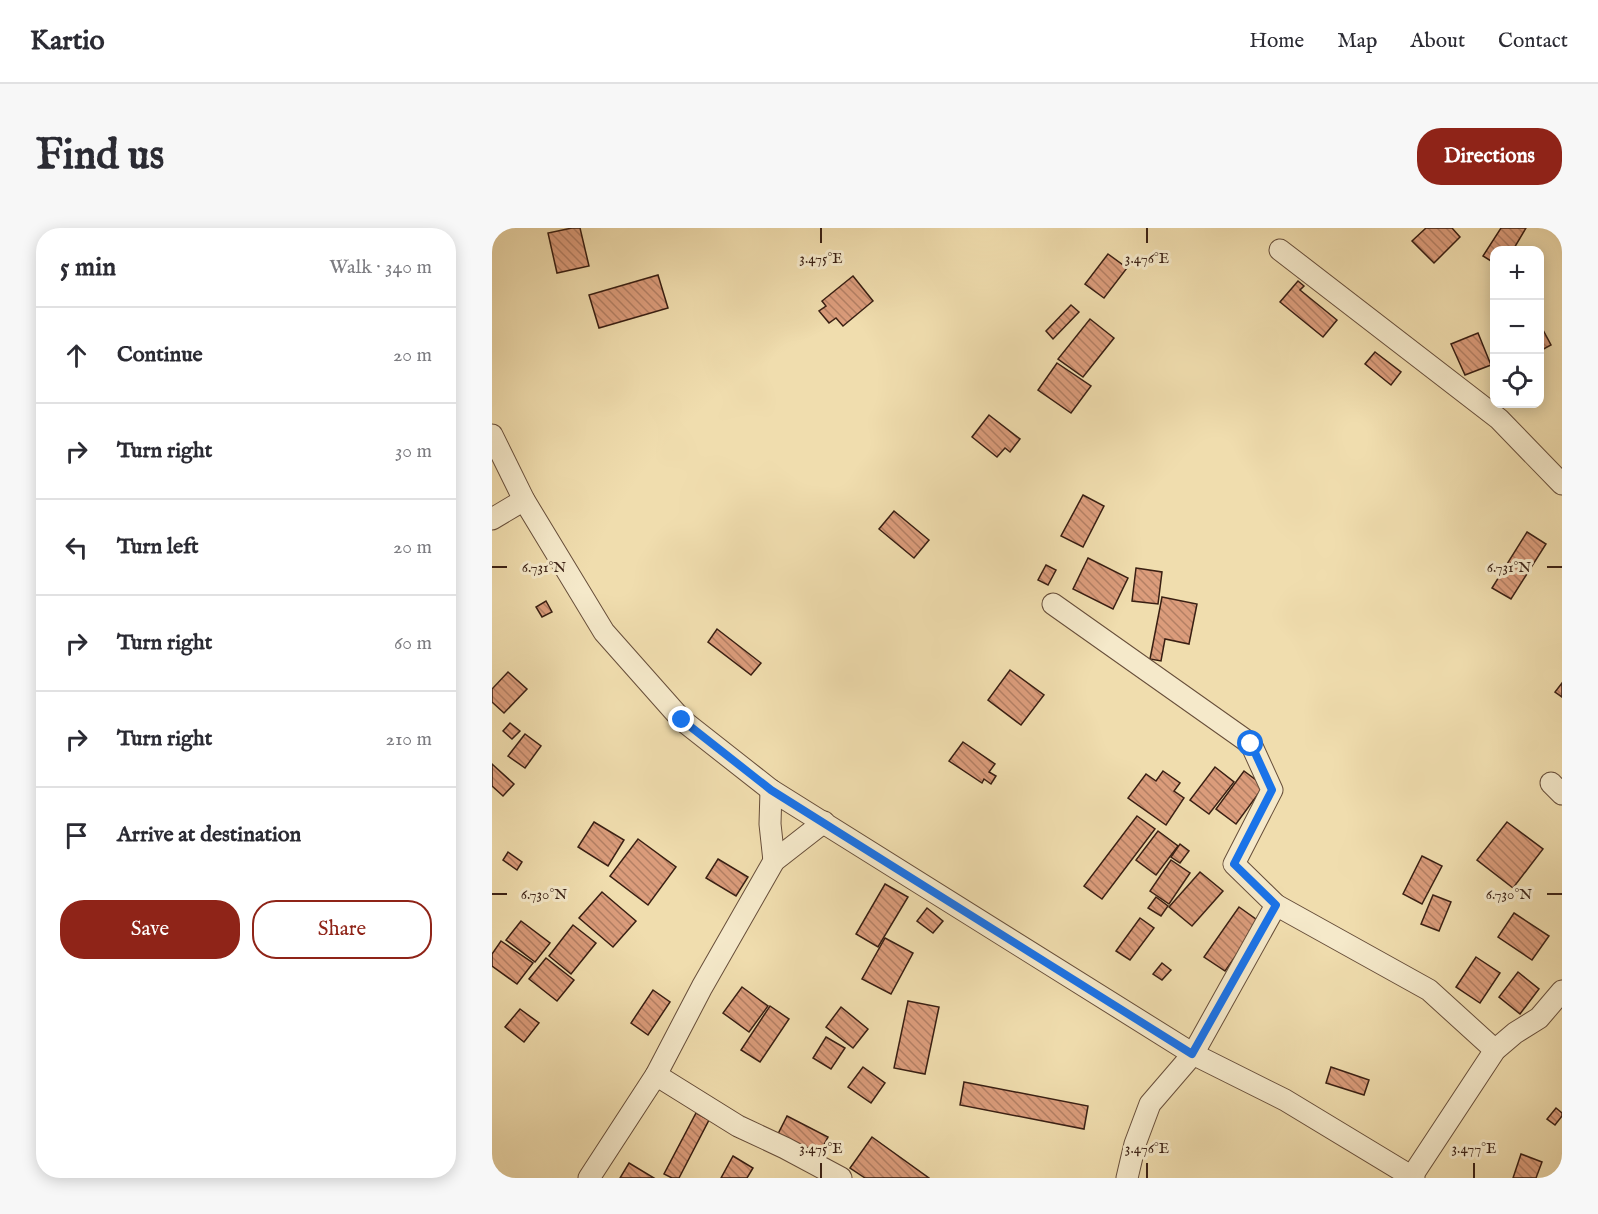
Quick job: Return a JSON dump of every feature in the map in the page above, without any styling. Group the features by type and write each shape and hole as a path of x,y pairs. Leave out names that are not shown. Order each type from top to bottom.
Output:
{"street":[{"path":"1280,250 1499,419 1562,484"},
{"path":"492,435 524,500 604,632 682,720 771,790 1192,1054 1285,1100 1413,1177 1495,1050 1515,1033 1539,1018 1562,991"},
{"path":"492,519 524,500"},
{"path":"1053,604 1251,744 1272,790 1234,864 1276,905 1429,990 1495,1050"},
{"path":"771,790 770,824 774,861"},
{"path":"589,1178 656,1075 702,987 774,861 824,822"},
{"path":"1127,1178 1135,1144 1150,1104 1192,1054 1276,905"},
{"path":"656,1075 738,1126 841,1178"}],"building":[{"path":"580,228 589,266 557,273 548,233"},
{"path":"1426,228 1452,228 1460,237 1434,263 1412,241"},
{"path":"1501,228 1526,228 1515,246 1490,246 1490,260 1483,256"},
{"path":"1108,254 1127,268 1104,298 1085,284"},
{"path":"658,275 668,308 599,328 589,295"},
{"path":"853,276 873,301 843,326 836,318 829,323 819,311 826,306 822,301"},
{"path":"1298,281 1304,286 1300,290 1337,320 1323,337 1280,302"},
{"path":"1071,305 1079,312 1053,339 1046,331"},
{"path":"1090,319 1114,338 1083,377 1058,359"},
{"path":"1544,332 1551,345 1544,349"},
{"path":"1478,333 1490,365 1465,375 1451,344"},
{"path":"1375,352 1401,372 1391,385 1365,364"},
{"path":"1057,363 1091,386 1071,413 1038,390"},
{"path":"989,415 1020,439 1010,452 1005,448 997,457 972,437"},
{"path":"1083,495 1104,506 1083,547 1061,536"},
{"path":"894,511 929,540 914,558 879,529"},
{"path":"1527,532 1546,544 1511,599 1492,588"},
{"path":"1088,558 1128,578 1113,609 1073,589"},
{"path":"1046,565 1056,570 1048,585 1038,580"},
{"path":"1136,568 1162,572 1158,604 1132,601"},
{"path":"1162,597 1197,604 1189,644 1165,639 1161,661 1150,659"},
{"path":"546,601 552,612 542,617 536,607"},
{"path":"717,629 761,663 751,675 708,642"},
{"path":"1010,670 1044,695 1021,725 988,700"},
{"path":"508,672 527,689 504,713 492,702 492,689"},
{"path":"1562,683 1562,697 1555,692"},
{"path":"510,723 520,731 512,739 503,731"},
{"path":"525,734 541,746 525,768 508,756"},
{"path":"963,742 995,764 989,772 996,776 991,784 984,779 982,783 949,761"},
{"path":"492,764 514,784 503,796 492,786"},
{"path":"1215,767 1234,782 1209,814 1190,800"},
{"path":"1163,771 1180,783 1174,791 1184,798 1166,825 1128,798 1146,774 1156,781"},
{"path":"1244,771 1264,786 1236,824 1216,809"},
{"path":"1137,816 1155,829 1102,899 1084,886"},
{"path":"594,822 624,840 608,866 578,847"},
{"path":"1507,822 1543,849 1513,888 1477,860"},
{"path":"1158,831 1178,846 1156,875 1136,860"},
{"path":"638,839 676,867 648,905 610,876"},
{"path":"1180,844 1189,851 1180,863 1171,857"},
{"path":"508,852 522,862 517,870 503,860"},
{"path":"1422,856 1442,866 1422,904 1403,894"},
{"path":"718,859 748,877 736,896 706,878"},
{"path":"1171,860 1190,873 1169,904 1150,891"},
{"path":"1200,872 1223,891 1192,926 1169,907"},
{"path":"885,884 908,897 878,947 856,934"},
{"path":"602,892 636,921 613,947 579,918"},
{"path":"1433,895 1451,902 1439,931 1421,924"},
{"path":"1156,897 1168,906 1161,916 1148,908"},
{"path":"1239,907 1260,922 1225,971 1204,957"},
{"path":"927,908 943,921 933,933 917,921"},
{"path":"1514,913 1549,936 1532,960 1498,937"},
{"path":"1140,918 1154,928 1130,960 1116,951"},
{"path":"521,921 550,943 535,962 506,940"},
{"path":"573,925 596,943 571,974 549,956"},
{"path":"885,938 913,953 891,994 862,979"},
{"path":"501,941 533,963 517,984 492,966 492,954"},
{"path":"1476,957 1500,973 1480,1003 1456,987"},
{"path":"546,958 574,980 557,1001 529,979"},
{"path":"1162,963 1171,970 1162,980 1153,974"},
{"path":"1518,972 1539,989 1520,1014 1499,997"},
{"path":"742,987 768,1006 749,1032 723,1013"},
{"path":"653,990 670,1002 648,1035 631,1023"},
{"path":"908,1001 939,1007 925,1074 894,1068"},
{"path":"770,1006 789,1019 760,1062 741,1050"},
{"path":"841,1007 868,1029 853,1048 826,1027"},
{"path":"520,1009 539,1023 524,1042 505,1027"},
{"path":"826,1037 845,1048 831,1069 813,1058"},
{"path":"863,1067 885,1083 871,1103 848,1087"},
{"path":"1331,1067 1369,1080 1364,1095 1326,1083"},
{"path":"964,1082 1088,1106 1084,1129 960,1105"},
{"path":"1556,1108 1562,1116 1555,1125 1547,1119"},
{"path":"696,1113 709,1120 679,1178 672,1178 664,1174"},
{"path":"787,1116 828,1137 819,1154 778,1134"},
{"path":"872,1137 929,1178 865,1178 850,1168"},
{"path":"1521,1154 1542,1162 1536,1178 1513,1178"},
{"path":"733,1156 753,1168 747,1178 721,1178"},
{"path":"629,1163 654,1178 620,1178"}],"route":[{"path":"682,720 771,790 1192,1054 1276,905 1234,864 1272,790 1251,744"}]}
